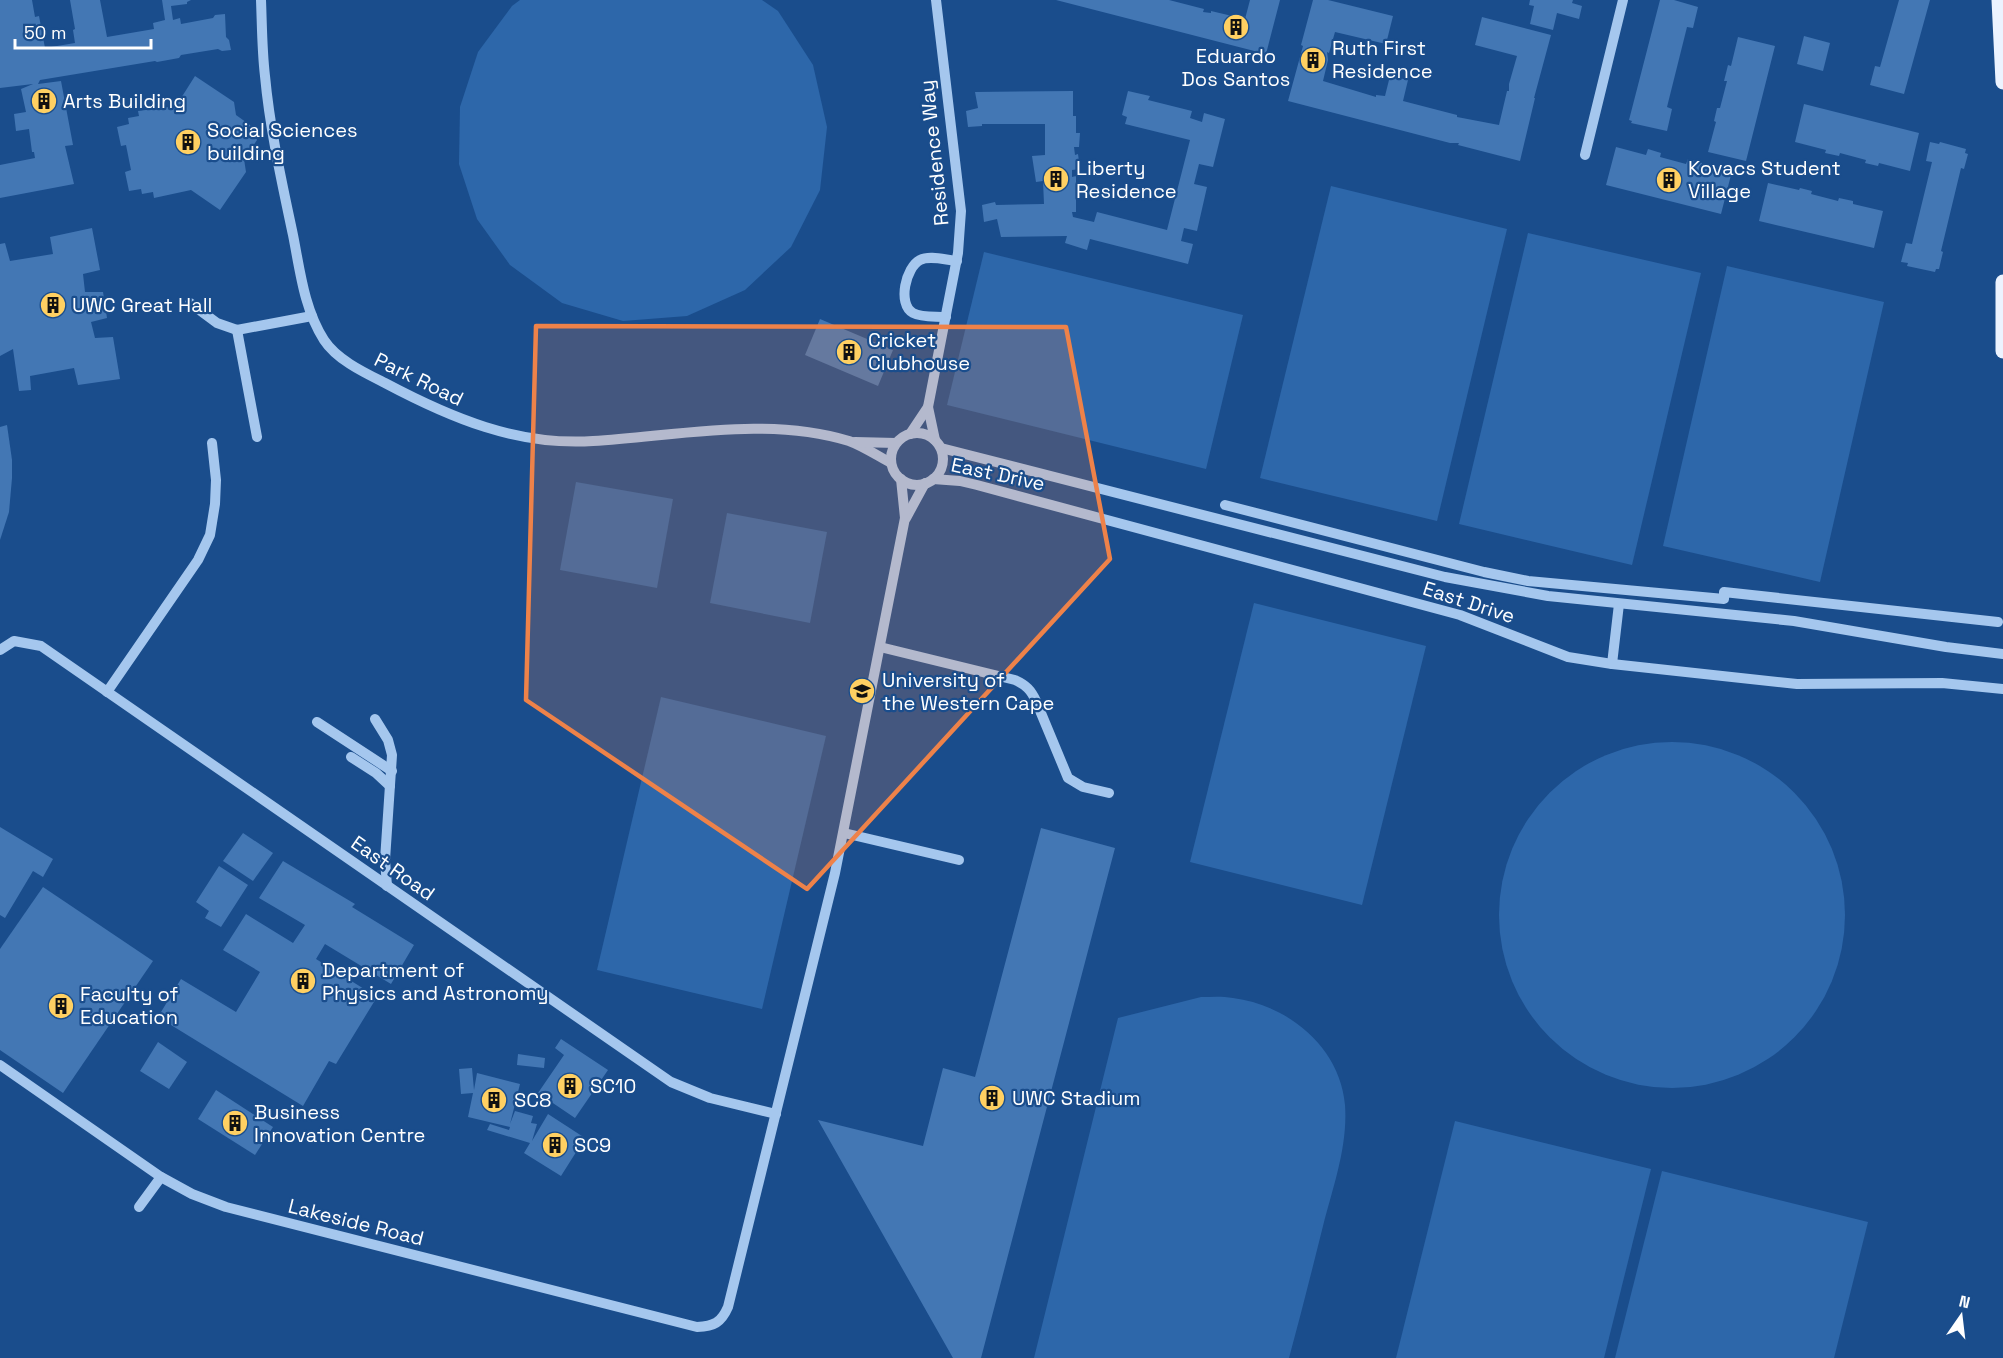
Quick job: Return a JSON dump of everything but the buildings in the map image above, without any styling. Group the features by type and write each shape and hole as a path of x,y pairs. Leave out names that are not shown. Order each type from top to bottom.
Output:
{"main road":[{"path":"1999,0 2003,82"},
{"path":"2003,282 2003,351"}],"street":[{"name":"Park Road","path":"261,0 265,76 278,166 303,286 312,316 325,342 341,357 362,371 450,415 496,431 528,438 590,441 733,430 787,430 852,442 896,443"},
{"name":"Residence Way","path":"910,434 928,407 960,240 961,211 936,0"},
{"path":"1585,155 1623,0"},
{"path":"946,317 922,316 913,313 904,300 904,292 911,270 917,261 928,258 957,261"},
{"path":"190,303 217,322 237,330 312,316"},
{"path":"237,330 257,437"},
{"name":"Residence Way","path":"928,407 938,444"},
{"path":"905,518 942,465 938,444 922,433 910,434 896,443 891,456 893,469 901,479 917,485 929,481"},
{"name":"Park Road","path":"852,442 891,463"},
{"path":"107,692 198,560 210,535 216,480 212,443"},
{"name":"East Drive","path":"938,444 1445,577 1548,596 1794,621 1946,647 2003,654"},
{"path":"776,1114 844,832 905,518 901,479"},
{"name":"East Drive","path":"929,481 960,481 977,484 1460,615 1568,657 1797,684 1942,683 2003,689"},
{"path":"1225,505 1484,572 1528,581 1724,599 1724,592 1998,622"},
{"path":"1612,664 1619,604"},
{"name":"East Road","path":"0,651 14,641 41,646 671,1082 710,1098 776,1114"},
{"path":"880,647 1015,680 1025,685 1032,692 1068,778 1083,787 1109,793"},
{"path":"375,719 391,747 392,771 385,860 387,886"},
{"path":"317,722 392,771"},
{"path":"351,757 376,773 390,786"},
{"path":"844,832 959,860"},
{"name":"Lakeside Road","path":"0,1065 161,1178 192,1194 226,1207 697,1327 717,1323 723,1318 728,1307 776,1114"},
{"path":"139,1207 161,1178"}],"highlighted area":[{"path":"536,326 1066,327 1110,559 807,889 526,700"}],"shaded area":[{"path":"520,0 762,0 778,11 813,65 827,127 820,190 791,247 745,290 687,316 623,321 562,303 510,265 477,219 459,164 460,107 478,52 512,6"},
{"path":"1331,186 1507,229 1437,521 1260,478"},
{"path":"1528,233 1701,273 1632,565 1459,524"},
{"path":"984,252 1243,315 1206,469 947,405"},
{"path":"1727,266 1884,302 1820,582 1663,546"},
{"path":"576,482 673,499 657,588 560,570"},
{"path":"727,513 827,532 810,623 710,603"},
{"path":"1254,603 1426,646 1362,905 1190,862"},
{"path":"661,697 826,736 762,1009 597,970"},
{"path":"1672,742 1706,745 1738,755 1782,781 1806,805 1832,849 1842,881 1845,915 1842,949 1832,981 1806,1025 1782,1049 1738,1075 1706,1085 1672,1088 1638,1085 1606,1075 1562,1049 1538,1025 1512,981 1502,949 1499,915 1502,881 1512,849 1538,805 1562,781 1606,755 1638,745"},
{"path":"1201,997 1229,997 1253,1002 1291,1020 1308,1032 1322,1048 1341,1084 1345,1105 1342,1151 1289,1358 1034,1358 1118,1018"},
{"path":"1455,1121 1651,1169 1604,1358 1396,1358"},
{"path":"1662,1171 1868,1222 1834,1358 1615,1358"}],"place":[{"name":"Eduardo Dos Santos","path":"1236,27"},
{"name":"Ruth First Residence","path":"1313,60"},
{"name":"Arts Building","path":"44,101"},
{"name":"Social Sciences building","path":"188,142"},
{"name":"Liberty Residence","path":"1056,179"},
{"name":"Kovacs Student Village","path":"1669,180"},
{"name":"UWC Great Hall","path":"53,305"},
{"name":"Cricket Clubhouse","path":"849,352"},
{"name":"University of the Western Cape","path":"862,691"},
{"name":"Department of Physics and Astronomy","path":"303,981"},
{"name":"Faculty of Education","path":"61,1006"},
{"name":"SC10","path":"570,1086"},
{"name":"UWC Stadium","path":"992,1098"},
{"name":"SC8","path":"494,1100"},
{"name":"Business Innovation Centre","path":"235,1123"},
{"name":"SC9","path":"555,1145"}]}
